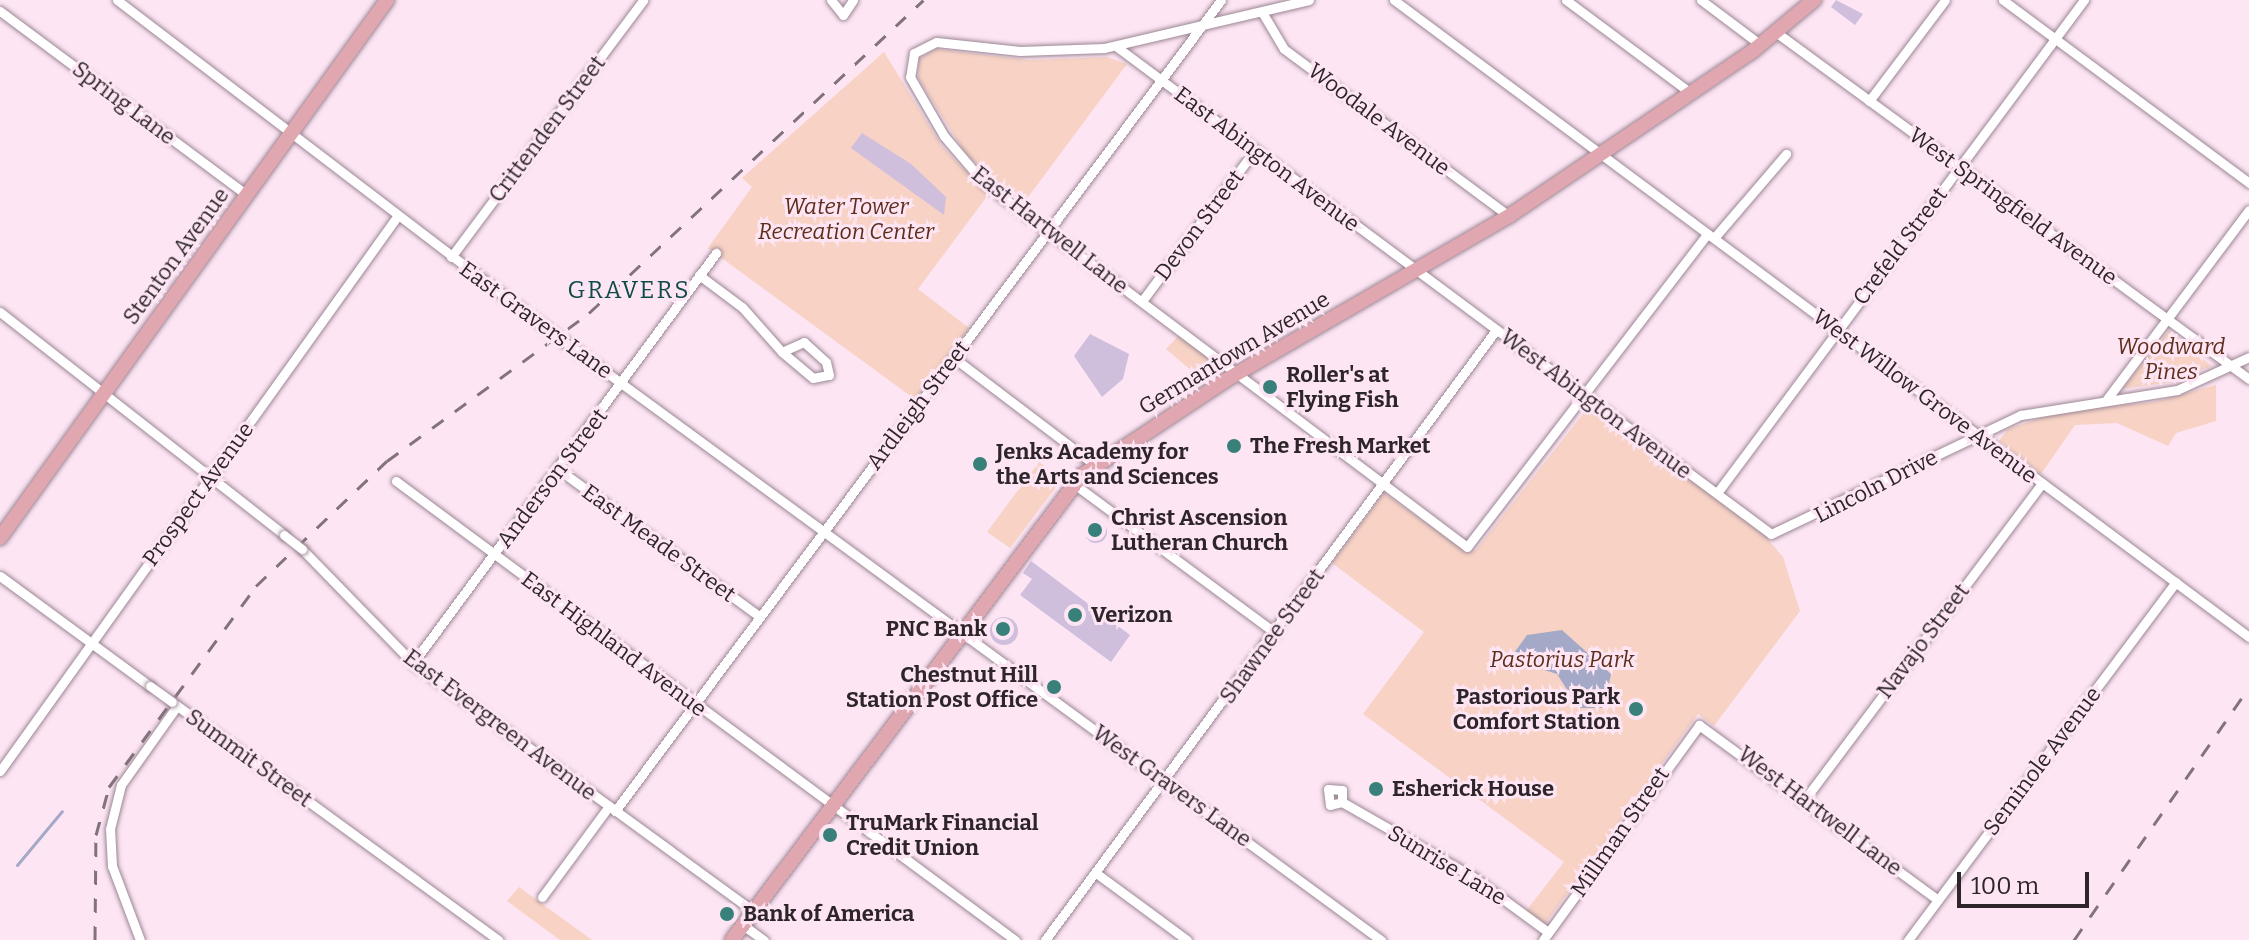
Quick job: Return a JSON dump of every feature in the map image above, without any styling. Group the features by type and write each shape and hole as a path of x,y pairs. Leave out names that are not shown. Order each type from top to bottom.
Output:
{"main road":[{"name":"Stenton Avenue","path":"0,538 387,0"},
{"name":"Germantown Avenue","path":"732,940 1074,484 1095,465 1237,373 1509,216 1692,94 1777,33 1814,0"}],"street":[{"name":"East Gravers Lane","path":"117,0 396,218 961,633"},
{"name":"Crittenden Street","path":"451,257 643,0"},
{"path":"830,0 843,15 853,0"},
{"name":"Ardleigh Street","path":"542,897 695,704 1221,0"},
{"path":"1117,47 1309,0"},
{"name":"West Willow Grove Avenue","path":"1394,0 2249,637"},
{"path":"1566,0 1692,94"},
{"path":"1701,0 1761,45"},
{"path":"1869,101 1945,0"},
{"path":"2003,0 2249,183"},
{"name":"Crefeld Street","path":"1717,493 2084,0"},
{"name":"Spring Lane","path":"0,11 247,195"},
{"name":"Woodale Avenue","path":"1262,12 1284,49 1509,216"},
{"name":"West Springfield Avenue","path":"1777,33 2249,379"},
{"name":"East Hartwell Lane","path":"1117,47 1029,52 936,42 914,53 912,84 952,148 978,178 1237,373"},
{"name":"East Abington Avenue","path":"1117,47 1418,270"},
{"name":"Devon Street","path":"1142,301 1255,150"},
{"path":"1237,373 1381,486 1470,547 1711,236 1786,154"},
{"path":"2107,399 2249,210"},
{"name":"Prospect Avenue","path":"0,771 396,218"},
{"name":"Anderson Street","path":"413,663 716,253"},
{"name":"West Abington Avenue","path":"1418,270 1776,535"},
{"path":"699,275 742,307 782,352 813,378 829,375 826,362 804,342 782,352"},
{"name":"East Evergreen Avenue","path":"0,312 302,549 413,663 753,911"},
{"name":"Shawnee Street","path":"1045,940 1275,633 1496,330"},
{"name":"Lincoln Drive","path":"1776,535 1977,435 2036,410 2177,390 2233,367 2249,357"},
{"path":"954,358 1095,465"},
{"name":"East Meade Street","path":"558,469 760,617"},
{"name":"East Highland Avenue","path":"396,481 1015,940"},
{"name":"Navajo Street","path":"1805,799 2042,483"},
{"path":"1074,484 1275,633"},
{"name":"Summit Street","path":"0,576 498,940"},
{"name":"Seminole Avenue","path":"1908,940 2176,582"},
{"name":"West Gravers Lane","path":"961,633 1381,940"},
{"path":"140,940 114,871 110,829 119,790 175,704"},
{"name":"West Hartwell Lane","path":"1699,725 1805,799 1938,900"},
{"name":"Millman Street","path":"1546,936 1699,725"},
{"name":"Sunrise Lane","path":"1342,802 1473,877 1546,936"},
{"path":"1096,873 1187,940"},
{"path":"743,925 764,940"}],"green space":[{"name":"Water Tower Recreation Center","path":"936,49 1029,60 1107,57 1127,64 1023,204 966,154 918,78 919,59"},
{"name":"Water Tower Recreation Center","path":"884,52 941,145 988,195 918,289 969,328 916,400 708,248 752,187 742,178"},
{"name":"Woodward Pines","path":"2169,330 2211,366 2174,382 2122,389"},
{"path":"1180,334 1224,368 1221,373 1206,383 1166,349"},
{"name":"Woodward Pines","path":"2216,385 2216,421 2176,433 2168,446 2117,423 2075,425 2041,474 1999,441 2008,429 2061,411 2154,402"},
{"name":"Pastorius Park","path":"1590,405 1765,536 1783,557 1800,611 1714,726 1698,714 1545,924 1526,911 1564,862 1363,714 1424,632 1332,563 1384,493 1462,549 1476,550"},
{"path":"1039,462 1062,479 1010,548 987,532"},
{"path":"519,887 592,940 560,940 507,901"}],"water":[{"path":"1562,630 1611,674 1604,708 1579,708 1557,674 1518,662 1514,653 1527,635"}],"building":[{"path":"1836,0 1863,14 1855,25 1831,7"},
{"name":"Water Tower Recreation Center","path":"862,133 911,164 946,197 944,215 851,148"},
{"path":"1090,334 1129,354 1123,379 1102,397 1074,356"},
{"name":"Christ Ascension Lutheran Church","path":"1096,521 1107,532 1096,543 1085,532"},
{"name":"Verizon","path":"1031,561 1130,635 1111,662 1020,595 1032,579 1023,573"},
{"name":"PNC Bank","path":"1004,617 1014,621 1018,631 1014,641 1004,645 994,641 990,631 994,621"}],"waterway":[{"path":"17,865 62,811"}],"railway":[{"path":"95,940 96,835 109,787 256,586 387,461 589,313 923,0"},
{"path":"2074,940 2249,687"}],"place":[{"name":"Roller's at Flying Fish","path":"1270,387"},
{"name":"The Fresh Market","path":"1234,446"},
{"name":"Jenks Academy for the Arts and Sciences","path":"980,464"},
{"name":"Christ Ascension Lutheran Church","path":"1095,530"},
{"name":"Verizon","path":"1075,615"},
{"name":"PNC Bank","path":"1003,629"},
{"name":"Chestnut Hill Station Post Office","path":"1054,687"},
{"name":"Pastorious Park Comfort Station","path":"1636,709"},
{"name":"Esherick House","path":"1376,789"},
{"name":"TruMark Financial Credit Union","path":"830,835"},
{"name":"Bank of America","path":"727,914"}],"district":[{"name":"GRAVERS","path":"629,291"}]}
